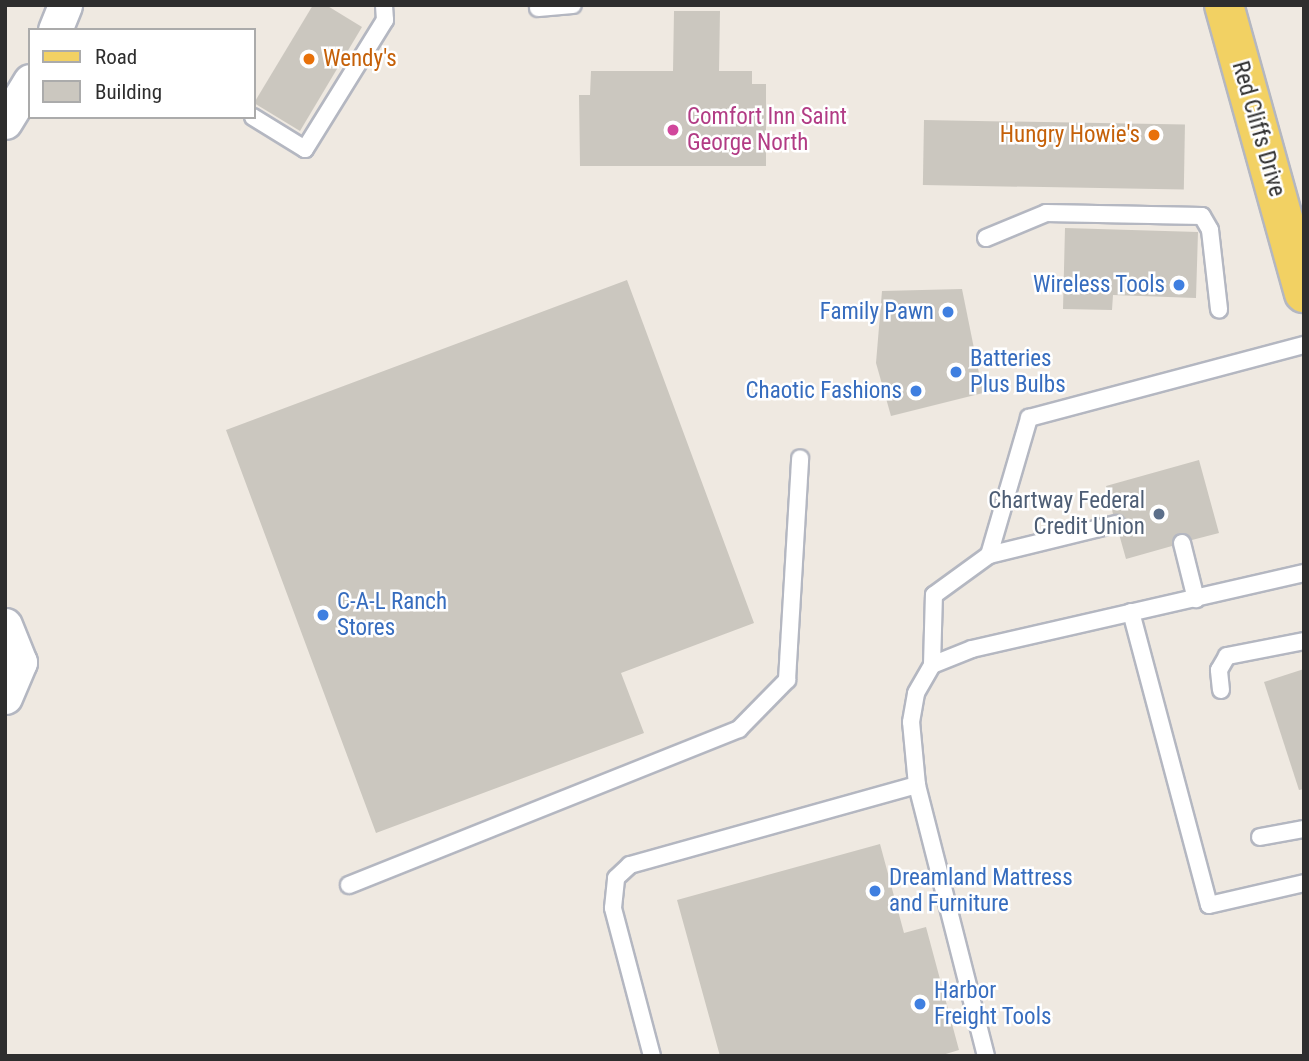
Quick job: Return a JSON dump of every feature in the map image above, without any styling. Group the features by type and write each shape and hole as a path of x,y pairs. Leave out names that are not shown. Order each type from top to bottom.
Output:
{"main road":[{"name":"Red Cliffs Drive","path":"1223,5 1304,293"}],"street":[{"path":"56,28 65,5"},
{"path":"5,122 28,84"},
{"path":"5,625 20,662 5,697"}],"lane":[{"path":"256,119 306,149 385,20 384,5"},
{"path":"538,8 573,5"},
{"path":"986,238 1046,213 1202,216 1210,230 1219,309"},
{"path":"989,555 1029,418 1304,345"},
{"path":"349,885 739,729 787,680 800,458"},
{"path":"986,1056 918,785 911,722 916,693 932,665 934,595 989,555 1116,524"},
{"path":"1182,543 1196,598"},
{"path":"932,665 972,649 1304,573"},
{"path":"1131,612 1209,905 1304,883"},
{"path":"1221,690 1219,670 1227,656 1304,640"},
{"path":"652,1056 613,908 616,878 630,865 918,785"},
{"path":"1260,837 1304,829"}],"building":[{"path":"313,5 326,5 362,27 300,131 256,104 256,100"},
{"name":"Comfort Inn Saint George North","path":"674,11 720,11 719,71 752,71 752,84 766,84 766,166 580,166 579,95 590,95 591,71 673,71"},
{"path":"924,120 1185,125 1184,190 923,185"},
{"path":"1065,228 1198,232 1196,298 1113,295 1112,310 1063,309"},
{"path":"627,280 754,623 621,673 644,733 376,833 226,430"},
{"path":"962,289 983,393 891,416 876,363 882,291"},
{"path":"1199,460 1219,533 1192,540 1179,533 1172,546 1126,559 1119,534 1126,521 1113,514 1106,486"},
{"path":"1304,669 1304,789 1299,790 1264,682"},
{"path":"880,844 904,933 926,927 959,1050 939,1056 720,1056 677,900"}],"place":[{"name":"Wendy's","path":"309,59"},
{"name":"Comfort Inn Saint George North","path":"673,130"},
{"name":"Hungry Howie's","path":"1154,135"},
{"name":"Wireless Tools","path":"1179,285"},
{"name":"Family Pawn","path":"948,312"},
{"name":"Batteries Plus Bulbs","path":"956,372"},
{"name":"Chaotic Fashions","path":"916,391"},
{"name":"Chartway Federal Credit Union","path":"1159,514"},
{"name":"C-A-L Ranch Stores","path":"323,615"},
{"name":"Dreamland Mattress and Furniture","path":"875,891"},
{"name":"Harbor Freight Tools","path":"920,1004"}]}
